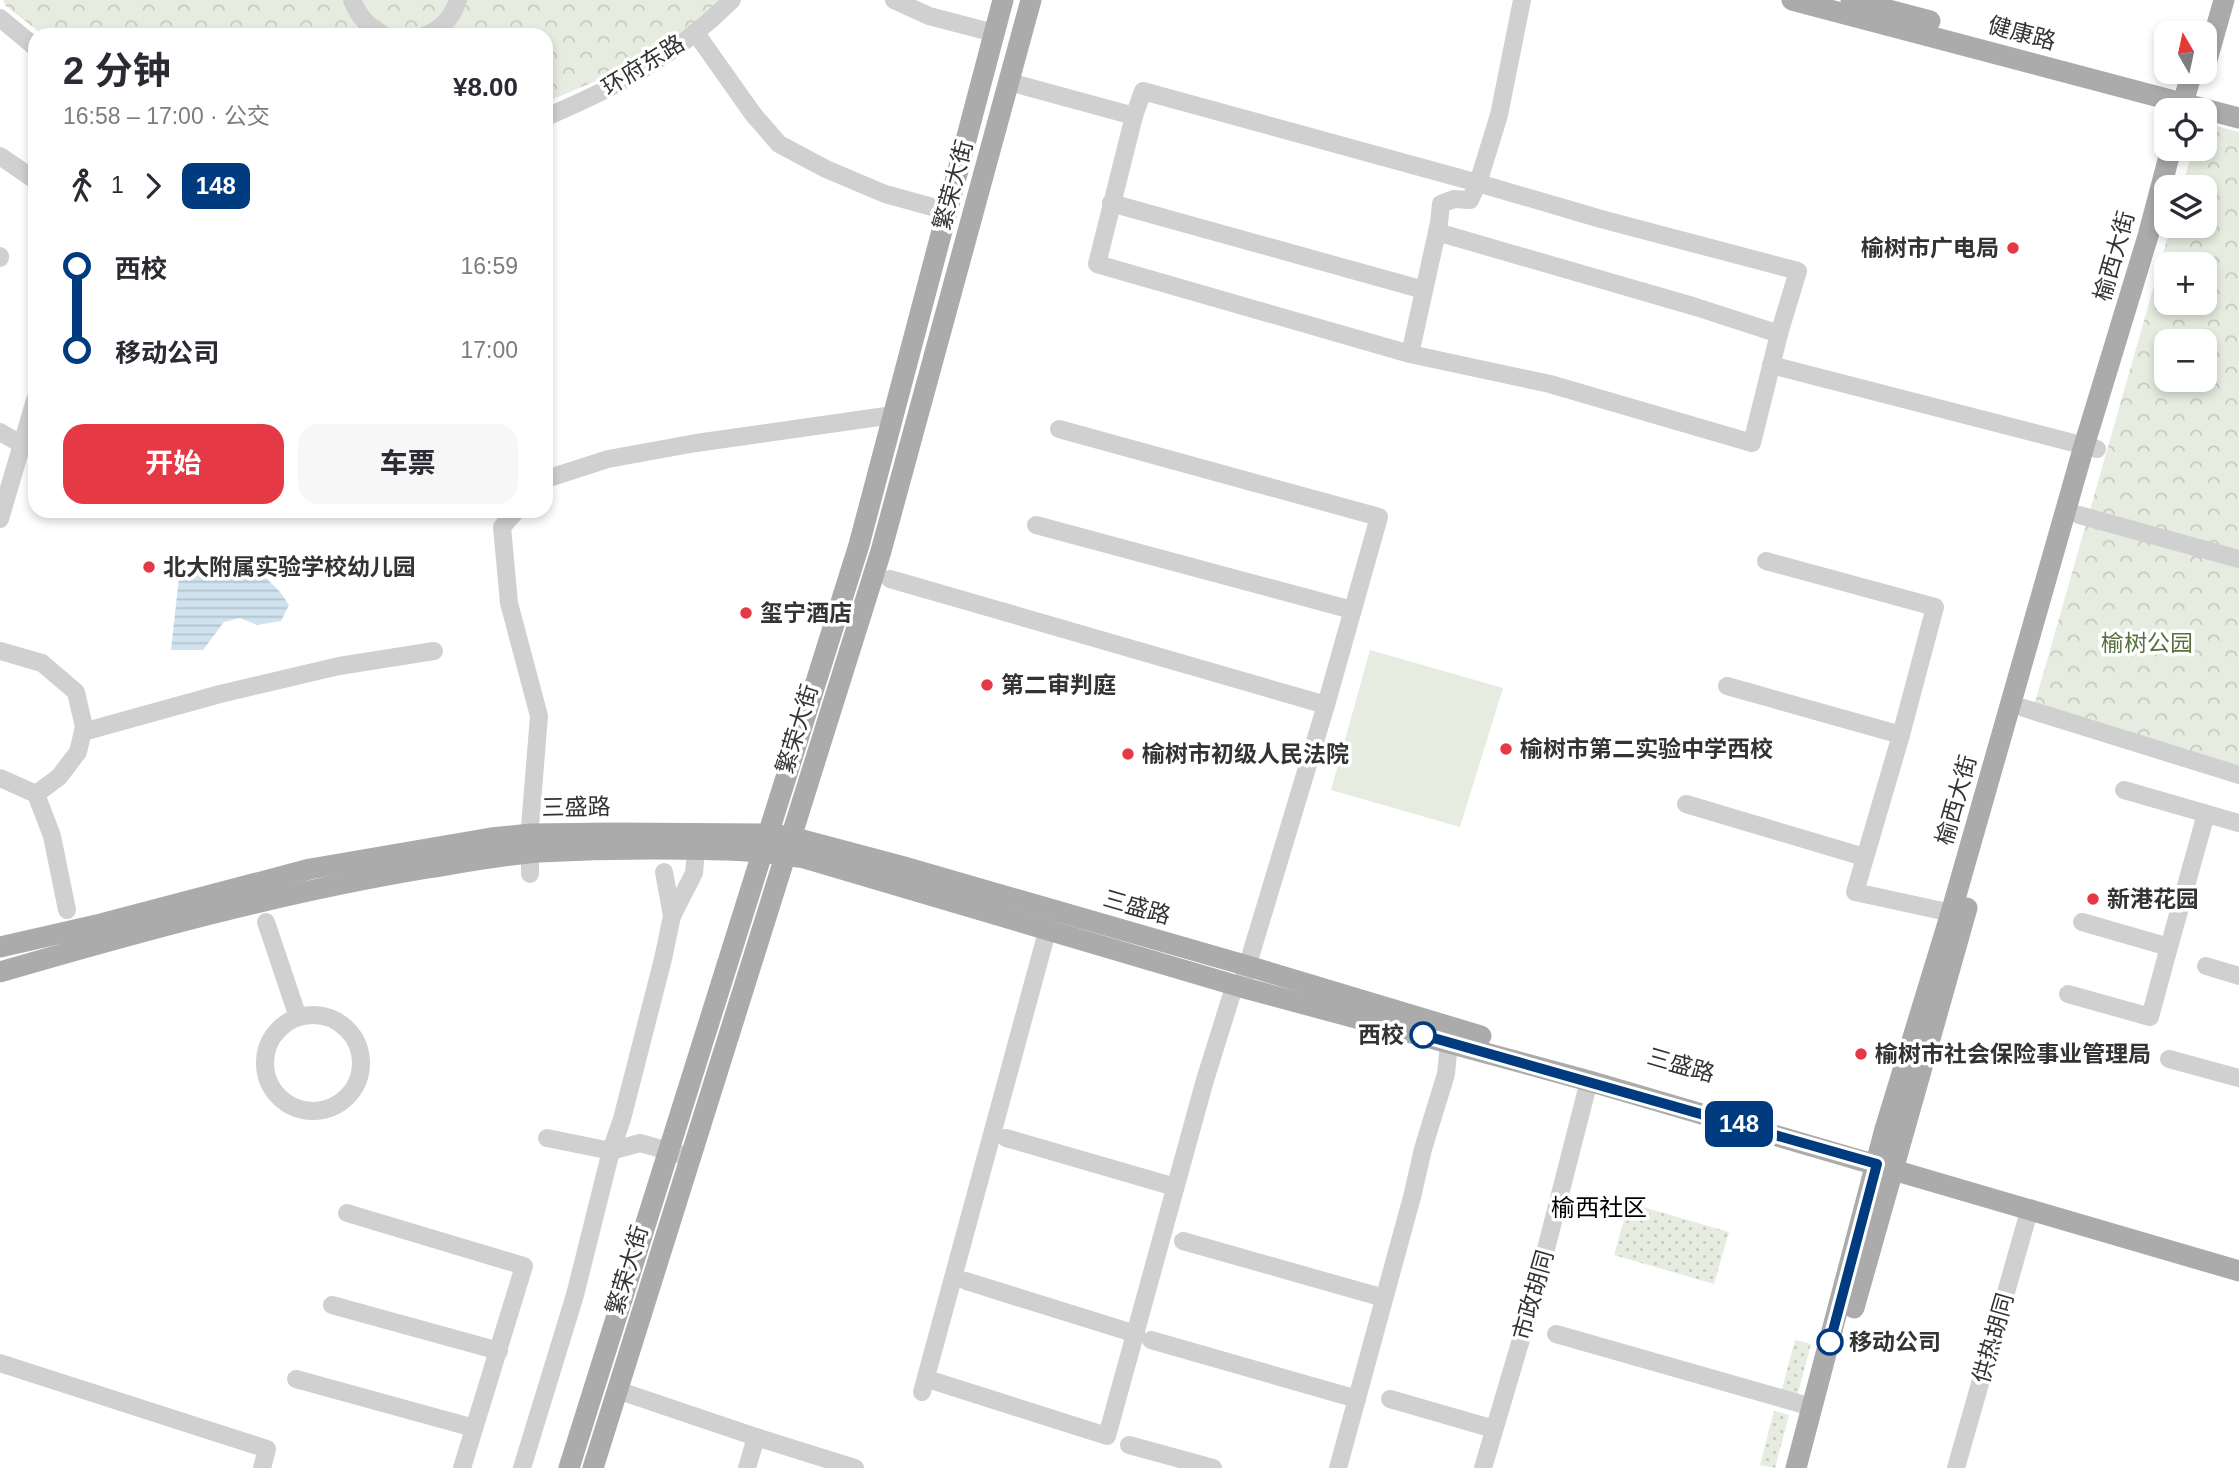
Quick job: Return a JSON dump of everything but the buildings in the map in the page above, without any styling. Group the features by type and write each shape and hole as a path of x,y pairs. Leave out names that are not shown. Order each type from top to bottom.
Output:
{"main road":[{"name":"繁荣大街","path":"569,1468 859,545 1003,0"},
{"name":"繁荣大街","path":"593,1468 881,551 1031,0"},
{"name":"健康路","path":"1792,0 2190,98"},
{"name":"健康路","path":"1851,0 2190,98"},
{"path":"2205,21 2211,0"},
{"path":"2217,24 2224,0"},
{"name":"健康路","path":"2217,102 2239,106"},
{"name":"健康路","path":"2217,109 2239,118"},
{"name":"榆西大街","path":"1796,1468 1958,915 2168,161"},
{"name":"榆西大街","path":"1958,915 2024,708 2080,516 2090,448 2155,238"},
{"name":"三盛路","path":"0,947 101,924 310,869 491,838 530,854 766,843 788,846 804,858 1248,966 1454,1029 1651,1084 2030,1209 2239,1271"},
{"name":"三盛路","path":"530,854 610,849 696,850 766,843"},
{"path":"0,972 119,938 288,895 359,880 530,854"},
{"name":"三盛路","path":"1051,920 1238,985 2239,1256"},
{"name":"榆西大街","path":"1809,1468 1887,1160"}],"street":[{"path":"352,0 357,11 373,28"},
{"path":"437,28 446,22 456,9 458,0"},
{"name":"环府东路","path":"553,114 602,93 660,59 714,18 732,0"},
{"path":"894,0 929,16 994,33"},
{"path":"1410,354 1441,205 1454,199 1470,200 1478,183 1499,115 1522,0"},
{"path":"0,18 28,41"},
{"path":"695,32 752,114 779,144 826,169 885,194 947,211"},
{"path":"1009,82 1134,116"},
{"path":"1143,91 1798,271 1752,443 1550,384 1410,354 1097,264 1134,116 1143,91"},
{"path":"0,156 28,175"},
{"path":"1111,203 1424,290"},
{"path":"1437,232 1696,307 1779,334"},
{"path":"1771,365 2090,448"},
{"path":"553,477 620,456 893,415"},
{"path":"0,519 28,422"},
{"path":"937,1382 1107,1436 1144,1337 1175,1187 1208,1069 1238,985 1248,966 1326,705 1378,517 1059,429"},
{"path":"0,432 21,444"},
{"path":"2080,516 2239,559"},
{"path":"510,518 502,527 509,603 539,716 530,854"},
{"path":"1036,525 1352,610"},
{"path":"1766,562 1936,607 1855,892 1958,915"},
{"path":"890,579 1326,705"},
{"path":"0,651 42,663 76,692 84,727 78,752 60,777 36,794"},
{"path":"83,732 220,694 339,666 434,651"},
{"path":"1727,686 1901,735"},
{"path":"2024,708 2239,775"},
{"path":"0,778 36,794 52,836 67,910"},
{"path":"2124,790 2239,823"},
{"path":"1686,804 1864,857"},
{"path":"2068,994 2150,1017 2206,814"},
{"path":"522,1468 575,1296 672,916 694,873 696,850"},
{"path":"664,872 672,916"},
{"path":"922,1392 1051,920"},
{"path":"267,922 299,1017"},
{"path":"2082,922 2169,947"},
{"path":"2206,966 2239,976"},
{"path":"315,1015 331,1019 345,1028 355,1041 360,1057 359,1073 353,1089 342,1101 329,1108 314,1111 294,1107 274,1092 267,1079 265,1057 273,1036 284,1025 299,1017 315,1015"},
{"path":"1338,1468 1423,1149 1446,1074 1449,1042"},
{"path":"2169,1059 2239,1078"},
{"name":"市政胡同","path":"1483,1468 1535,1292 1589,1081"},
{"path":"547,1138 611,1151 640,1143 690,1157"},
{"path":"1006,1138 1175,1187"},
{"name":"供热胡同","path":"1956,1468 2030,1209"},
{"path":"347,1213 524,1266 462,1468"},
{"path":"1184,1241 1384,1298"},
{"path":"966,1281 1144,1337 1357,1399"},
{"path":"332,1305 499,1351"},
{"path":"1556,1334 1812,1407"},
{"path":"0,1363 267,1449 262,1468"},
{"path":"296,1379 474,1428"},
{"path":"617,1390 855,1468"},
{"path":"1390,1399 1494,1429"},
{"path":"747,1468 756,1437"},
{"path":"1129,1445 1213,1468"}],"green space":[{"path":"3,0 731,0 695,32 653,48 596,81 553,99 553,28 34,28 6,6"},
{"name":"榆树公园","path":"2217,126 2239,132 2239,766 2034,706 2154,286 2154,315 2217,315 2217,252 2164,252 2168,238 2217,238 2217,175 2185,175 2190,161 2217,161"},
{"path":"1370,650 1503,688 1460,827 1331,790"},
{"path":"1629,1203 1729,1232 1714,1284 1614,1255"},
{"path":"1795,1340 1811,1344 1797,1397 1781,1393"},
{"path":"1774,1411 1789,1415 1775,1468 1760,1465"}],"water":[{"path":"187,564 264,576 289,605 281,621 257,625 240,618 224,622 203,650 171,650 180,568"}],"bus line":[{"name":"148","path":"1423,1035 1877,1164 1830,1342"}],"place":[{"name":"榆树市广电局","path":"2013,248"},
{"name":"北大附属实验学校幼儿园","path":"149,567"},
{"name":"玺宁酒店","path":"746,613"},
{"name":"第二审判庭","path":"987,685"},
{"name":"榆树市第二实验中学西校","path":"1506,749"},
{"name":"榆树市初级人民法院","path":"1128,754"},
{"name":"新港花园","path":"2093,899"},
{"name":"西校","path":"1423,1035"},
{"name":"榆树市社会保险事业管理局","path":"1861,1054"},
{"name":"移动公司","path":"1830,1342"}],"district":[{"name":"榆西社区","path":"1599,1208"}]}
